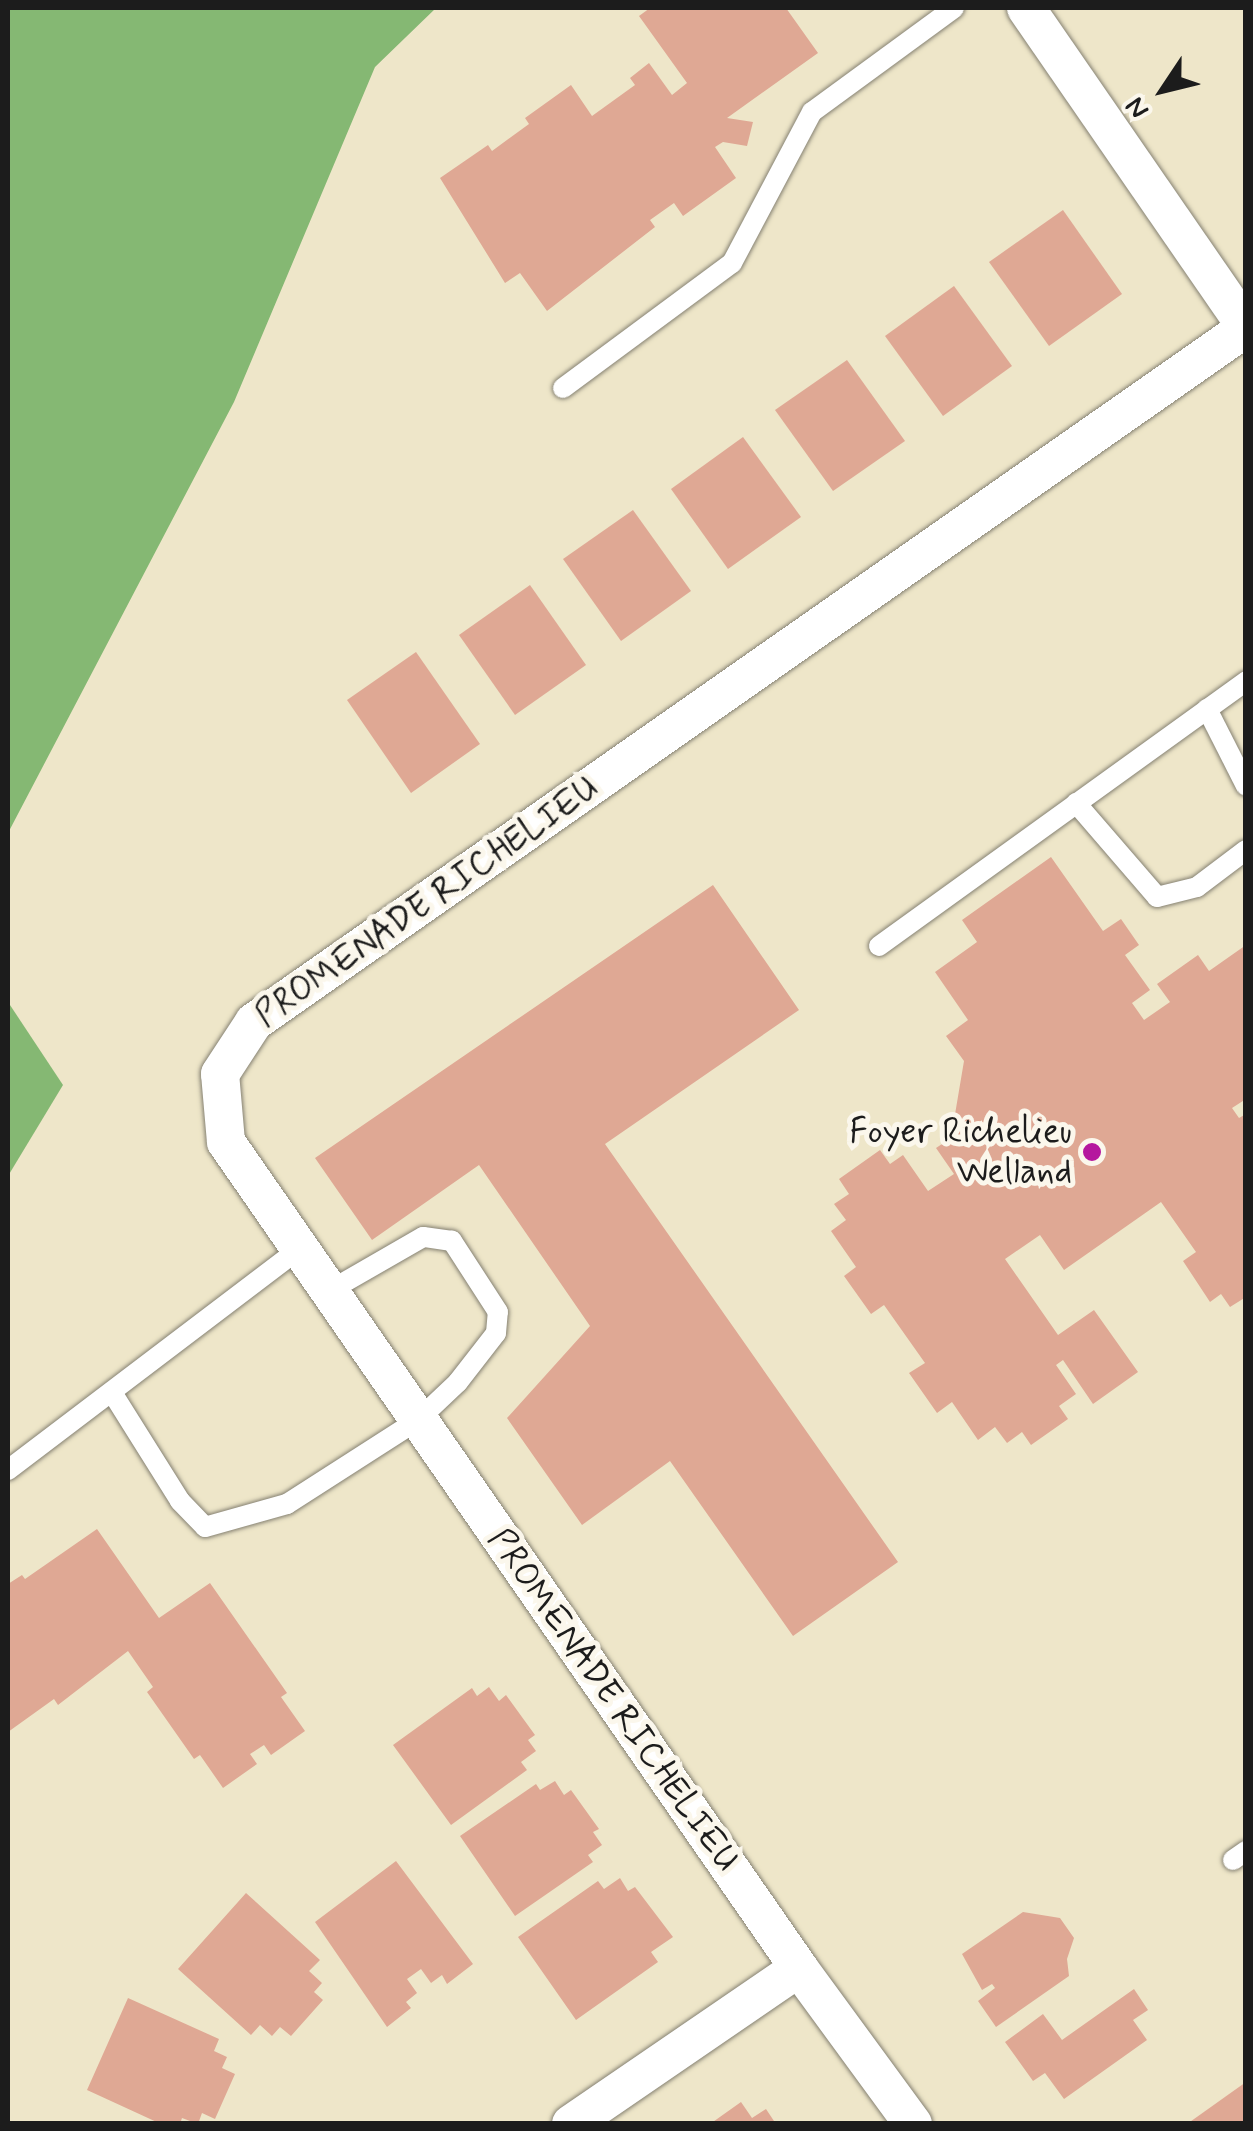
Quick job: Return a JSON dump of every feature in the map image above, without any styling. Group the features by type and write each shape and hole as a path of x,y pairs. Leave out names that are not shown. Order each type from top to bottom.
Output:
{"street":[{"path":"1026,8 1246,328"},
{"name":"PROMENADE RICHELIEU","path":"913,2124 799,1968 226,1142 220,1074 254,1022 1246,328"},
{"path":"571,2124 799,1968"}],"lane":[{"path":"563,388 732,263 812,112 954,8"},
{"path":"879,946 1246,681"},
{"path":"1207,709 1246,786"},
{"path":"1076,804 1157,898 1197,886 1246,850"},
{"path":"113,1394 180,1502 205,1526 287,1504 418,1420 458,1382 496,1333 498,1312 452,1241 423,1237 329,1292"},
{"path":"8,1470 300,1250"}],"green space":[{"path":"8,8 436,8 375,67 234,402 8,833"},
{"path":"8,1002 63,1085 8,1176"}],"building":[{"path":"650,8 786,8 818,53 727,118 753,122 747,146 723,142 715,147 736,178 683,216 674,203 650,220 655,227 547,311 520,273 505,283 440,178 488,145 492,151 529,124 525,118 571,85 592,116 635,85 630,78 649,63 672,95 687,83 639,16"},
{"path":"1063,210 1122,294 1049,346 989,262"},
{"path":"954,286 1012,366 943,416 885,336"},
{"path":"847,360 905,441 833,491 775,410"},
{"path":"743,437 801,517 728,569 671,489"},
{"path":"633,510 691,591 621,641 563,559"},
{"path":"530,585 586,665 515,715 459,635"},
{"path":"416,652 480,744 411,793 347,700"},
{"name":"Foyer Richelieu Welland","path":"1051,857 1103,931 1121,919 1139,945 1125,955 1150,990 1132,1003 1144,1020 1170,1002 1157,984 1198,955 1209,971 1246,945 1246,1099 1232,1108 1239,1118 1246,1114 1246,1297 1230,1307 1221,1294 1210,1302 1183,1261 1196,1252 1161,1202 1064,1270 1040,1235 1005,1259 1058,1335 1094,1310 1138,1372 1093,1404 1063,1360 1056,1365 1076,1394 1059,1406 1068,1419 1031,1445 1022,1432 1007,1443 995,1427 978,1440 952,1402 937,1413 909,1373 925,1363 884,1305 871,1314 844,1276 856,1267 831,1231 846,1220 834,1204 849,1194 839,1179 880,1150 890,1164 903,1155 928,1191 954,1174 936,1148 951,1138 964,1061 946,1036 968,1020 935,972 977,942 962,920"},
{"path":"713,885 799,1010 605,1144 898,1562 793,1636 670,1461 582,1525 507,1418 590,1326 479,1165 372,1240 315,1158"},
{"path":"97,1529 159,1618 210,1583 287,1693 281,1697 305,1731 271,1755 264,1745 250,1754 257,1764 223,1788 200,1755 194,1759 147,1692 153,1687 128,1651 58,1705 54,1699 8,1732 8,1584 22,1575 25,1579"},
{"path":"489,1687 499,1701 506,1695 535,1735 528,1740 536,1751 521,1762 527,1770 451,1825 393,1745 472,1688 477,1696"},
{"path":"555,1781 564,1795 571,1790 599,1829 593,1832 602,1845 588,1855 593,1862 515,1916 460,1836 536,1784 540,1790"},
{"path":"396,1861 473,1964 447,1984 442,1975 431,1983 421,1969 407,1979 417,1993 406,2002 411,2008 387,2027 315,1922"},
{"path":"620,1878 628,1891 635,1887 673,1937 651,1952 658,1962 576,2020 518,1937 598,1881 604,1889"},
{"path":"246,1893 320,1960 309,1971 322,1983 314,1992 323,2000 291,2036 280,2027 272,2036 260,2025 251,2035 178,1969"},
{"path":"1023,1912 1060,1918 1074,1938 1067,1959 1069,1976 996,2027 978,2001 995,1988 992,1984 982,1990 962,1954"},
{"path":"1134,1989 1148,2010 1133,2020 1147,2040 1064,2099 1045,2073 1033,2081 1005,2042 1043,2014 1062,2040"},
{"path":"128,1998 219,2039 214,2051 227,2057 222,2068 235,2074 215,2119 202,2113 198,2124 182,2118 180,2124 161,2124 87,2090"},
{"path":"1246,2082 1246,2124 1187,2124"},
{"path":"741,2102 752,2118 766,2109 776,2124 710,2124"}],"place":[{"name":"Foyer Richelieu Welland","path":"1092,1152"}]}
